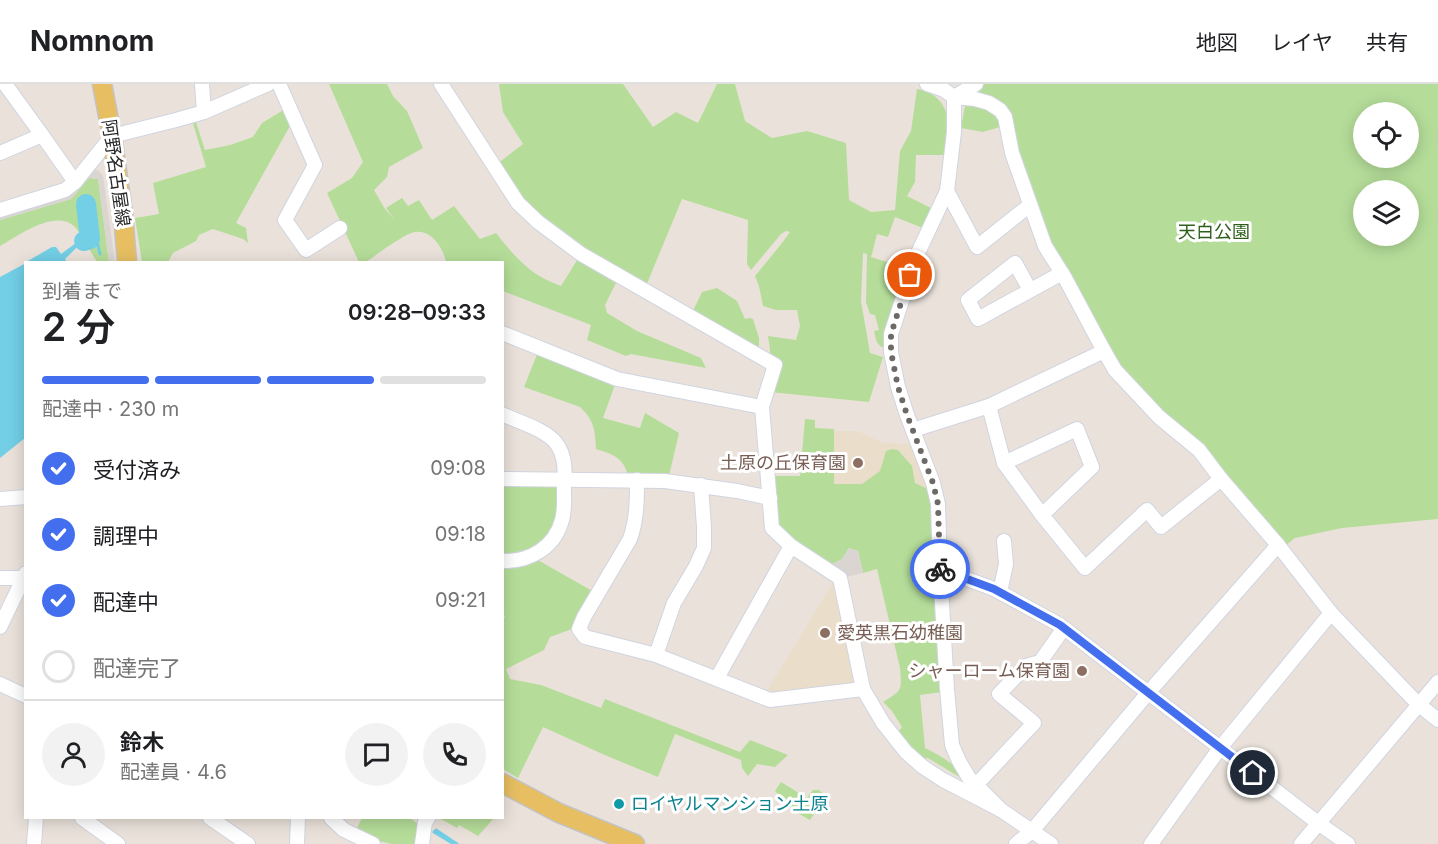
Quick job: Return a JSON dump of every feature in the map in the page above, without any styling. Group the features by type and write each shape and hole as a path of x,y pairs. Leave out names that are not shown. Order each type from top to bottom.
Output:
{"main road":[{"name":"阿野名古屋線","path":"102,84 123,214 127,261"},
{"path":"504,784 559,813 635,844"}],"street":[{"path":"5,84 75,182"},
{"path":"202,84 204,112"},
{"path":"0,210 65,190 75,182 112,136 204,112 268,84"},
{"path":"279,84 315,165 285,219 306,250 340,228"},
{"path":"441,84 518,203 538,222 581,254 775,365 762,407 772,528 791,546 840,578 863,689 883,723 906,752 922,767 1000,810 1051,844"},
{"path":"927,84 989,103 1000,110 1005,117 1012,153 1045,246 1115,370 1159,417 1199,450 1331,613 1418,704 1438,720"},
{"path":"947,90 976,84"},
{"path":"947,90 954,132 947,191 917,255 891,334 891,352 898,387 933,483 938,504 952,745 969,778 1000,810"},
{"path":"0,153 42,135"},
{"path":"947,191 977,247 1030,205"},
{"path":"1030,290 1015,263 968,300 978,319 1062,273"},
{"path":"504,334 617,379 762,407"},
{"path":"913,430 989,406 1104,351"},
{"path":"989,406 1004,463 1041,515 1084,568 1147,510 1161,527 1221,479"},
{"path":"504,415 544,433 555,442 562,453 565,480 563,518 549,545 531,557 504,561"},
{"path":"1004,463 1077,429 1092,467 1041,515"},
{"path":"504,479 665,481 701,485 770,498"},
{"path":"637,480 635,525 630,539 579,629 585,637 656,655 770,700 863,689"},
{"path":"656,655 674,603 704,548 701,485"},
{"path":"0,499 24,498"},
{"path":"1000,592 1006,564 1004,541"},
{"path":"1016,844 1032,831 1148,693 1278,545"},
{"path":"717,678 791,546"},
{"path":"940,569 1000,592 1064,628 1348,844"},
{"path":"0,578 24,575"},
{"path":"0,627 24,575"},
{"path":"1151,844 1220,748 1331,613"},
{"path":"976,784 1034,723 999,694 1026,666 1040,662 1064,628"},
{"path":"1300,844 1438,681"},
{"path":"0,684 24,695"},
{"path":"34,844 36,819"},
{"path":"83,819 118,844"},
{"path":"211,819 248,844"},
{"path":"297,844 298,819"},
{"path":"332,819 344,837 373,844"},
{"path":"422,844 424,819"}],"shaded area":[{"path":"94,169 103,176 115,261 109,261 98,179 89,178 71,199 0,220 0,216"},
{"name":"土原の丘保育園","path":"834,431 858,431 883,443 915,444 930,490 915,483 912,466 898,450 884,456 881,471 862,484 833,485"},
{"path":"849,548 858,551 863,573 846,577 829,566 842,559"},
{"name":"愛英黒石幼稚園","path":"835,579 859,687 765,694"}],"green space":[{"path":"329,84 387,84 393,96 407,111 423,148 389,167 387,177 374,190 385,209 395,220 386,208 402,198 408,206 419,200 432,220 454,206 480,239 496,233 524,265 541,277 561,286 579,257 618,279 605,305 607,313 637,331 701,358 706,368 631,354 626,356 587,340 591,325 504,291 504,261 446,261 436,241 421,232 410,233 397,240 367,261 359,261 327,193 352,178 363,162"},
{"path":"499,84 623,84 653,127 676,112 698,123 717,84 735,84 745,121 772,138 807,131 846,143 849,200 871,212 895,210 900,151 911,131 917,89 938,99 943,106 948,123 945,155 916,155 915,182 907,196 931,208 923,228 895,217 888,237 877,234 871,257 893,264 908,274 884,348 877,341 874,331 879,330 875,315 870,314 866,302 867,254 863,253 861,301 870,353 883,357 869,402 770,392 768,336 796,340 800,326 797,310 776,310 763,306 755,276 790,232 786,231 781,234 751,270 747,264 748,220 682,199 646,286 583,249 521,200 497,164 523,144 503,112"},
{"name":"天白公園","path":"982,84 1438,84 1438,519 1342,528 1295,538 1285,546 1199,442 1156,405 1117,364 1052,246 1018,157 1008,110 998,99 970,91"},
{"path":"970,103 985,107 996,114 1000,127 983,132 961,128 965,106"},
{"path":"285,109 291,124 236,223 246,228 248,243 243,239 213,229 199,235 196,241 173,253 169,261 142,261 135,218 159,214 153,183 206,167 192,120 195,119 205,150 253,137 262,123"},
{"path":"89,178 98,179 109,261 96,261 77,229 66,222 47,222 36,226 0,246 0,220 71,199"},
{"path":"717,288 737,301 745,319 753,319 759,338 759,351 692,313 702,292"},
{"path":"538,352 616,382 603,418 640,428 645,413 679,433 669,476 628,475 620,460 596,449 593,426 580,407 524,387"},
{"path":"805,419 815,420 815,428 834,429 834,484 862,484 880,471 886,451 892,449 898,450 912,466 915,483 930,490 942,692 920,695 925,748 954,766 966,781 928,758 918,759 896,735 902,727 883,702 894,695 901,686 900,668 877,569 863,573 858,551 849,548 842,559 829,566 775,526 772,476 800,476"},
{"path":"504,483 555,484 561,490 555,527 534,552 504,556"},
{"path":"536,559 594,592 572,629 550,637 544,650 506,669 510,679 541,685 601,708 605,699 740,752 750,740 788,755 775,767 757,764 748,776 742,768 741,760 675,734 658,777 543,727 518,778 504,770 504,566"},
{"path":"781,782 807,798 813,790 819,790 826,796 810,820 794,811 775,791"},
{"path":"362,819 411,819 419,825 417,844 392,844 379,841 356,830"},
{"path":"441,819 493,819 478,836 459,825 457,828"}],"water":[{"path":"76,243 78,246 65,259 66,261 28,261 52,247 56,247 61,254"},
{"path":"24,264 24,439 0,458 0,277"}],"waterway":[{"path":"84,241 90,239 86,204"},
{"path":"94,229 100,254"},
{"path":"454,844 434,832 436,830 457,844"}],"way so far":[{"path":"910,275 891,334 891,352 898,387 933,483 938,504 940,569"}],"place":[{"name":"土原の丘保育園","path":"858,463"},
{"name":"愛英黒石幼稚園","path":"825,633"},
{"name":"シャーローム保育園","path":"1082,671"},
{"name":"ロイヤルマンション土原","path":"619,804"}],"route":[{"path":"940,569 994,589 1060,625 1253,773"}]}
